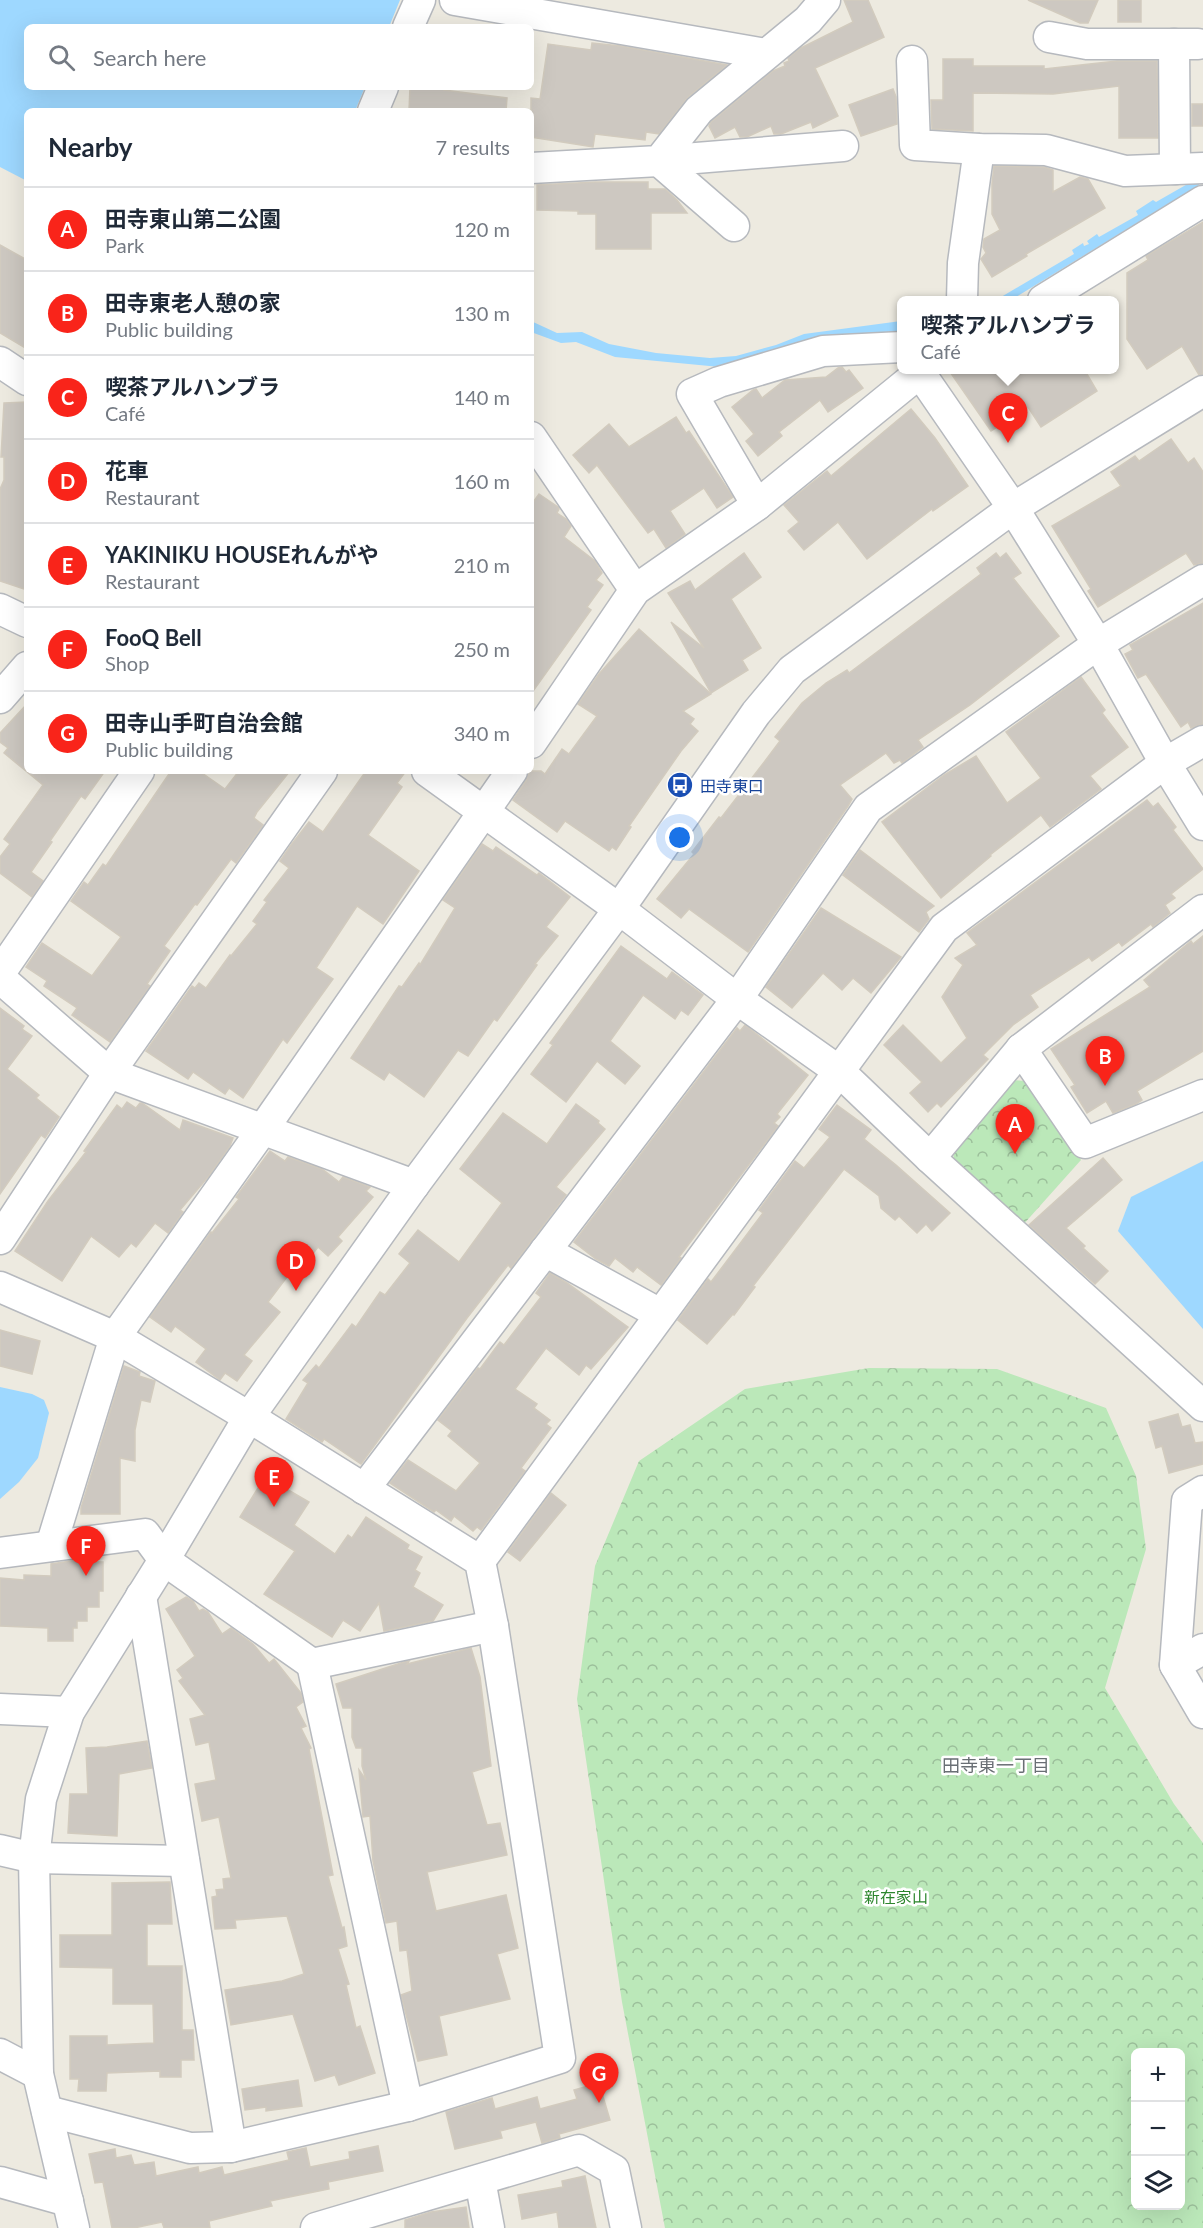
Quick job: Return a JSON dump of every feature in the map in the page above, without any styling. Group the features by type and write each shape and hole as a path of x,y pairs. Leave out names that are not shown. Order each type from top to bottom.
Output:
{"street":[{"path":"409,24 420,0"},
{"path":"455,0 765,54"},
{"path":"659,161 699,110 808,20 825,0"},
{"path":"912,61 915,145 1046,150 1125,171 1189,169 1186,44 1087,44 1049,37"},
{"path":"374,108 382,90"},
{"path":"534,168 659,161 843,146"},
{"path":"962,296 963,263 979,149"},
{"path":"659,161 734,226"},
{"path":"1049,296 1203,201"},
{"path":"757,504 692,394 719,382 823,351 897,347"},
{"path":"0,362 24,378"},
{"path":"534,739 635,590 757,504 915,374"},
{"path":"923,374 1013,508 1098,644 1203,825"},
{"path":"71,2215 38,2074 34,1858 42,1799 69,1712 164,1560 249,1417 414,1185 619,909 756,713 792,670 1013,508 1203,391"},
{"path":"535,455 635,590"},
{"path":"364,1489 737,999 868,808 1098,644 1203,580"},
{"path":"0,609 24,621"},
{"path":"0,698 24,670"},
{"path":"480,1561 944,928 1165,763 1203,741"},
{"path":"137,774 0,975 109,1072 414,1185"},
{"path":"0,1239 109,1072 320,774"},
{"path":"431,774 619,909 737,999 839,1071 930,1158 1203,1406"},
{"path":"51,1546 115,1337 510,774"},
{"path":"930,1158 1021,1049 1203,910"},
{"path":"1021,1049 1085,1143 1203,1095"},
{"path":"545,1251 660,1314"},
{"path":"0,1287 115,1337 249,1417 480,1561 493,1626 560,2058 408,2106 231,2147 190,2148 47,2111"},
{"path":"1203,1491 1187,1501 1174,1665 1203,1713"},
{"path":"0,1553 145,1534 164,1560 312,1664 408,2106"},
{"path":"141,1596 231,2147"},
{"path":"312,1664 493,1626"},
{"path":"1174,1665 1203,1649"},
{"path":"0,1708 69,1712"},
{"path":"0,1850 34,1858 184,1861"},
{"path":"0,2054 38,2074"},
{"path":"316,2228 348,2224 579,2150 614,2170 626,2228"},
{"path":"480,2180 489,2228"},
{"path":"0,2182 71,2215"}],"green space":[{"path":"1012,1080 1025,1081 1081,1160 1022,1226 954,1163 953,1148"},
{"name":"新在家山","path":"869,1368 997,1369 1106,1408 1136,1476 1146,1549 1105,1688 1174,1804 1203,1843 1203,2228 665,2228 622,2002 577,1699 595,1566 639,1461 745,1389"}],"water":[{"path":"0,0 400,0 390,24 24,24 24,90 364,90 356,108 24,108 24,179 0,167"},
{"path":"1198,178 1199,185 1018,296 1003,296 1074,254 1072,250 1083,243 1084,246 1089,244 1087,241 1097,234 1099,237 1138,215 1136,211 1153,200 1156,202"},
{"path":"534,322 557,333 582,332 609,344 656,353 710,358 736,356 776,345 804,334 897,322 897,332 826,340 720,367 615,357 576,342 561,343 534,333"},
{"path":"1203,1161 1203,1329 1118,1231 1131,1197"},
{"path":"0,1387 32,1394 44,1400 49,1413 38,1458 19,1482 0,1499"}],"building":[{"path":"844,0 868,0 884,37 815,68 838,116 813,128 811,122 781,134 774,134 771,126 747,137 740,137 735,127 715,138 709,126 711,122 773,71 785,66 784,63 789,61 788,58 801,48 853,22"},
{"path":"1028,0 1098,0 1088,23 1080,23"},
{"path":"1118,0 1141,0 1141,22 1118,22"},
{"path":"592,43 621,46 727,65 688,97 659,134 646,132 645,140 595,134 593,147 534,137 534,108 531,108 531,98 540,99 548,44 591,50"},
{"path":"943,59 973,59 973,66 1044,66 1044,69 1117,61 1157,61 1158,138 1119,138 1119,86 1053,94 973,93 973,131 932,129 931,100 943,100"},
{"path":"893,89 896,97 897,124 861,136 849,105"},
{"path":"410,90 444,90 507,98 506,108 409,108"},
{"path":"1192,104 1203,104 1203,126 1192,126"},
{"path":"994,166 1044,167 1053,170 1053,192 1080,177 1088,179 1105,208 1026,254 1027,256 992,277 981,259 986,253 983,247 984,239 1000,230 992,214"},
{"path":"648,182 648,189 665,189 687,213 651,213 651,249 596,249 596,214 537,210 537,185"},
{"path":"1203,222 1203,374 1199,375 1182,346 1147,369 1127,339 1127,273 1148,260 1146,256"},
{"path":"0,245 24,258 24,347 0,333"},
{"path":"842,367 846,372 849,370 863,388 828,412 820,400 779,432 782,436 758,456 746,441 754,434 732,407 753,390 756,389 762,398 785,380 826,377"},
{"path":"951,374 1087,374 1097,391 1041,427 1028,407 991,431"},
{"path":"24,402 24,589 0,581 0,489 4,480 4,457 1,457 4,403"},
{"path":"911,409 935,438 968,486 933,511 932,509 867,559 838,522 804,550 788,531 799,522 784,505 827,471 831,476"},
{"path":"676,417 686,433 689,431 733,497 717,508 704,488 670,511 685,534 666,548 654,529 648,533 597,465 589,473 573,455 609,424 629,447"},
{"path":"1171,439 1188,463 1194,458 1203,472 1203,563 1194,565 1186,553 1098,607 1088,591 1091,589 1052,526 1121,486 1111,472 1135,456 1139,461"},
{"path":"539,494 558,507 557,513 571,526 564,537 595,561 602,573 596,580 603,585 587,607 591,610 534,690 534,501"},
{"path":"744,553 761,577 731,599 761,648 742,660 748,670 711,693 671,622 704,648 668,593 690,581 695,590"},
{"path":"996,553 1000,558 1006,553 1021,573 1013,578 1059,636 970,705 918,740 923,747 902,763 900,760 894,763 886,753 840,785 852,799 748,952 689,909 681,918 657,899 780,741 775,737 802,703 826,683 847,670 849,673 981,574 977,568"},
{"path":"1203,603 1203,724 1191,728 1188,722 1181,727 1146,674 1138,678 1125,654 1133,650 1130,645"},
{"path":"639,629 711,694 683,711 694,719 690,724 698,731 681,751 629,826 631,827 616,850 612,847 609,851 565,821 557,832 513,800 528,774 541,771 545,774 562,749 569,754 597,716 578,704 599,674"},
{"path":"1081,677 1105,710 1102,713 1128,747 1090,776 1101,789 1050,827 1041,815 941,898 882,822 944,775 976,756 1007,803 1041,778 1006,732"},
{"path":"24,707 24,769 4,753 8,748 0,742 0,733"},
{"path":"30,774 103,774 85,799 81,796 31,872 43,881 32,897 0,873 0,857 10,844 4,839 43,785"},
{"path":"169,774 203,774 225,789 237,774 288,774 257,812 254,818 263,825 236,863 231,859 164,946 170,951 147,984 150,986 110,1042 72,1015 77,1008 44,986 47,981 26,967 42,943 92,976 121,937 71,901 84,882 88,885 103,864 106,866"},
{"path":"364,774 404,774 397,783 402,787 368,835 419,871 383,924 357,906 316,968 333,979 287,1043 283,1039 243,1098 229,1088 225,1094 193,1072 188,1079 146,1051 192,986 195,988 199,983 206,988 257,924 253,921 267,902 264,900 289,868 280,861 309,822 323,832"},
{"path":"1147,800 1153,807 1158,803 1176,827 1173,830 1203,869 1171,894 1175,898 1165,905 1170,913 1153,927 1151,924 1122,946 1119,942 1092,961 1089,957 1030,995 1038,1007 1013,1025 983,1055 988,1059 941,1107 937,1103 928,1112 910,1093 922,1082 884,1045 903,1025 941,1063 967,1038 942,997 963,965 955,958 977,945 967,933"},
{"path":"482,844 493,851 496,847 537,875 539,873 570,897 546,927 558,936 535,964 537,965 497,1021 494,1019 468,1056 458,1050 424,1097 389,1072 384,1080 351,1058 399,986 402,987 419,963 420,965 455,908 443,900"},
{"path":"860,850 934,906 926,912 929,919 919,932 843,875"},
{"path":"821,908 901,957 871,993 853,978 842,990 823,973 792,1008 766,987"},
{"path":"1203,936 1203,1051 1137,1091 1142,1100 1136,1104 1113,1113 1106,1101 1087,1113 1071,1087 1075,1085 1051,1049 1150,987 1144,980 1191,941 1193,944"},
{"path":"621,946 667,979 672,972 703,995 688,1015 681,1010 675,1019 643,995 610,1041 640,1066 625,1084 597,1061 566,1102 531,1074 553,1045 550,1043"},
{"path":"0,1008 24,1026 22,1029 32,1036 7,1069 39,1095 36,1098 59,1117 45,1138 41,1135 0,1194"},
{"path":"745,1025 808,1075 777,1114 780,1117 774,1123 778,1126 679,1257 681,1258 661,1285 637,1267 633,1272 615,1258 609,1266 596,1259 574,1242 737,1028 740,1031"},
{"path":"127,1102 136,1108 142,1103 180,1130 183,1120 233,1138 208,1177 180,1210 183,1212 168,1233 155,1223 136,1247 131,1243 119,1257 91,1236 62,1281 15,1251 117,1105 122,1109"},
{"path":"576,1104 599,1121 598,1123 605,1129 556,1187 566,1195 511,1268 508,1265 467,1318 361,1464 324,1439 322,1442 286,1419 308,1383 303,1380 316,1365 319,1368 352,1324 356,1327 380,1292 385,1295 410,1263 399,1254 418,1230 459,1262 502,1203 460,1169 503,1113 547,1144"},
{"path":"837,1105 871,1130 864,1139 950,1213 932,1231 926,1224 917,1233 899,1216 895,1220 881,1208 879,1196 844,1169 753,1286 755,1287 734,1315 707,1344 678,1320 708,1279 711,1282 763,1213 759,1210 795,1161 804,1168 830,1137 819,1129"},
{"path":"270,1151 285,1161 288,1157 322,1169 339,1182 343,1177 370,1187 366,1191 373,1197 338,1237 342,1241 328,1256 318,1247 298,1273 293,1269 268,1302 280,1312 244,1355 252,1361 237,1381 225,1373 220,1380 196,1362 206,1349 175,1326 171,1332 150,1317 211,1232 239,1199 236,1197"},
{"path":"1103,1158 1122,1180 1066,1228 1085,1246 1083,1248 1108,1271 1095,1284 1029,1225"},
{"path":"550,1273 628,1327 591,1369 586,1365 579,1375 546,1348 515,1389 537,1404 534,1408 550,1420 546,1424 551,1428 521,1468 525,1471 481,1530 477,1527 473,1531 454,1516 451,1521 390,1483 408,1460 456,1491 480,1463 448,1436 452,1431 438,1420 478,1368 480,1369 500,1342 504,1345 541,1297 536,1293"},
{"path":"0,1330 40,1341 32,1374 0,1366"},
{"path":"124,1366 140,1372 139,1376 155,1381 150,1402 141,1400 135,1430 135,1461 120,1458 120,1514 81,1514 81,1508"},
{"path":"1178,1414 1182,1427 1190,1425 1195,1443 1203,1442 1203,1464 1169,1473 1162,1446 1156,1448 1149,1422"},
{"path":"271,1480 309,1502 294,1525 335,1554 348,1535 352,1538 366,1517 409,1545 407,1549 422,1557 415,1570 420,1573 413,1587 443,1605 433,1621 384,1631 379,1603 360,1631 343,1620 332,1637 264,1594 295,1551 240,1517 258,1488 264,1492"},
{"path":"551,1493 566,1505 520,1561 508,1552"},
{"path":"91,1558 91,1562 103,1562 103,1591 99,1591 99,1607 87,1607 87,1621 77,1621 77,1628 73,1628 73,1641 48,1641 48,1628 0,1626 0,1578 24,1580 24,1575 51,1576 51,1564"},
{"path":"186,1597 193,1601 199,1611 203,1609 208,1612 222,1634 231,1628 253,1644 269,1663 274,1659 301,1693 303,1702 296,1707 306,1726 301,1728 311,1748 309,1749 333,1875 328,1876 342,1928 344,1927 347,1946 338,1949 349,1984 346,1985 356,2028 360,2026 375,2073 339,2085 335,2075 315,2081 293,2014 231,2025 225,1990 282,1981 304,1974 287,1916 235,1920 236,1928 215,1929 212,1897 217,1896 216,1890 224,1889 223,1879 231,1878 219,1817 202,1821 195,1784 216,1780 209,1742 196,1745 190,1719 205,1715 179,1681 183,1678 177,1670 195,1656 166,1609"},
{"path":"471,1648 480,1677 491,1766 472,1772 487,1825 500,1823 507,1855 427,1872 436,1911 506,1895 518,1948 497,1954 510,1999 439,2016 447,2055 418,2061 401,1995 412,1991 407,1950 400,1951 397,1921 386,1923 373,1861 370,1816 363,1817 359,1770 366,1780 362,1766 362,1748 356,1748 352,1737 352,1708 343,1708 336,1684 404,1662 409,1661 407,1664"},
{"path":"147,1741 152,1768 119,1774 117,1836 68,1833 70,1794 88,1794 86,1748"},
{"path":"170,1882 172,1924 147,1924 147,1966 182,1966 182,2030 193,2030 194,2060 181,2060 181,2077 160,2077 160,2071 107,2073 106,2091 78,2091 79,2079 70,2079 70,2036 107,2036 107,2045 154,2043 153,2004 113,2004 113,1968 60,1967 60,1935 112,1935 112,1883"},
{"path":"298,2080 302,2106 266,2111 266,2107 245,2110 242,2089"},
{"path":"599,2083 610,2120 559,2134 560,2138 542,2143 536,2122 500,2131 502,2138 455,2149 446,2112 492,2098 495,2109 537,2097 540,2109 577,2099 574,2090"},
{"path":"378,2146 383,2171 328,2182 329,2189 270,2201 272,2206 209,2221 210,2228 164,2228 162,2222 134,2228 112,2228 103,2182 95,2183 89,2154 115,2149 116,2158 131,2155 134,2165 154,2162 156,2176 198,2167 199,2173 222,2167 224,2175 289,2160 287,2152 306,2148 310,2167 350,2159 349,2152"},
{"path":"585,2176 596,2228 559,2228 557,2212 522,2219 518,2195 563,2187 562,2181"},
{"path":"466,2207 469,2228 405,2228 405,2220 431,2212"}],"place":[{"name":"喫茶アルハンブラ","path":"1008,443"},
{"name":"田寺東口","path":"680,785"},
{"name":"田寺東老人憩の家","path":"1105,1086"},
{"name":"田寺東山第二公園","path":"1015,1154"},
{"name":"花車","path":"296,1291"},
{"name":"YAKINIKU HOUSEれんがや","path":"274,1507"},
{"name":"FooQ Bell","path":"86,1576"},
{"name":"田寺山手町自治会館","path":"599,2103"}],"district":[{"name":"田寺東一丁目","path":"996,1765"}]}
